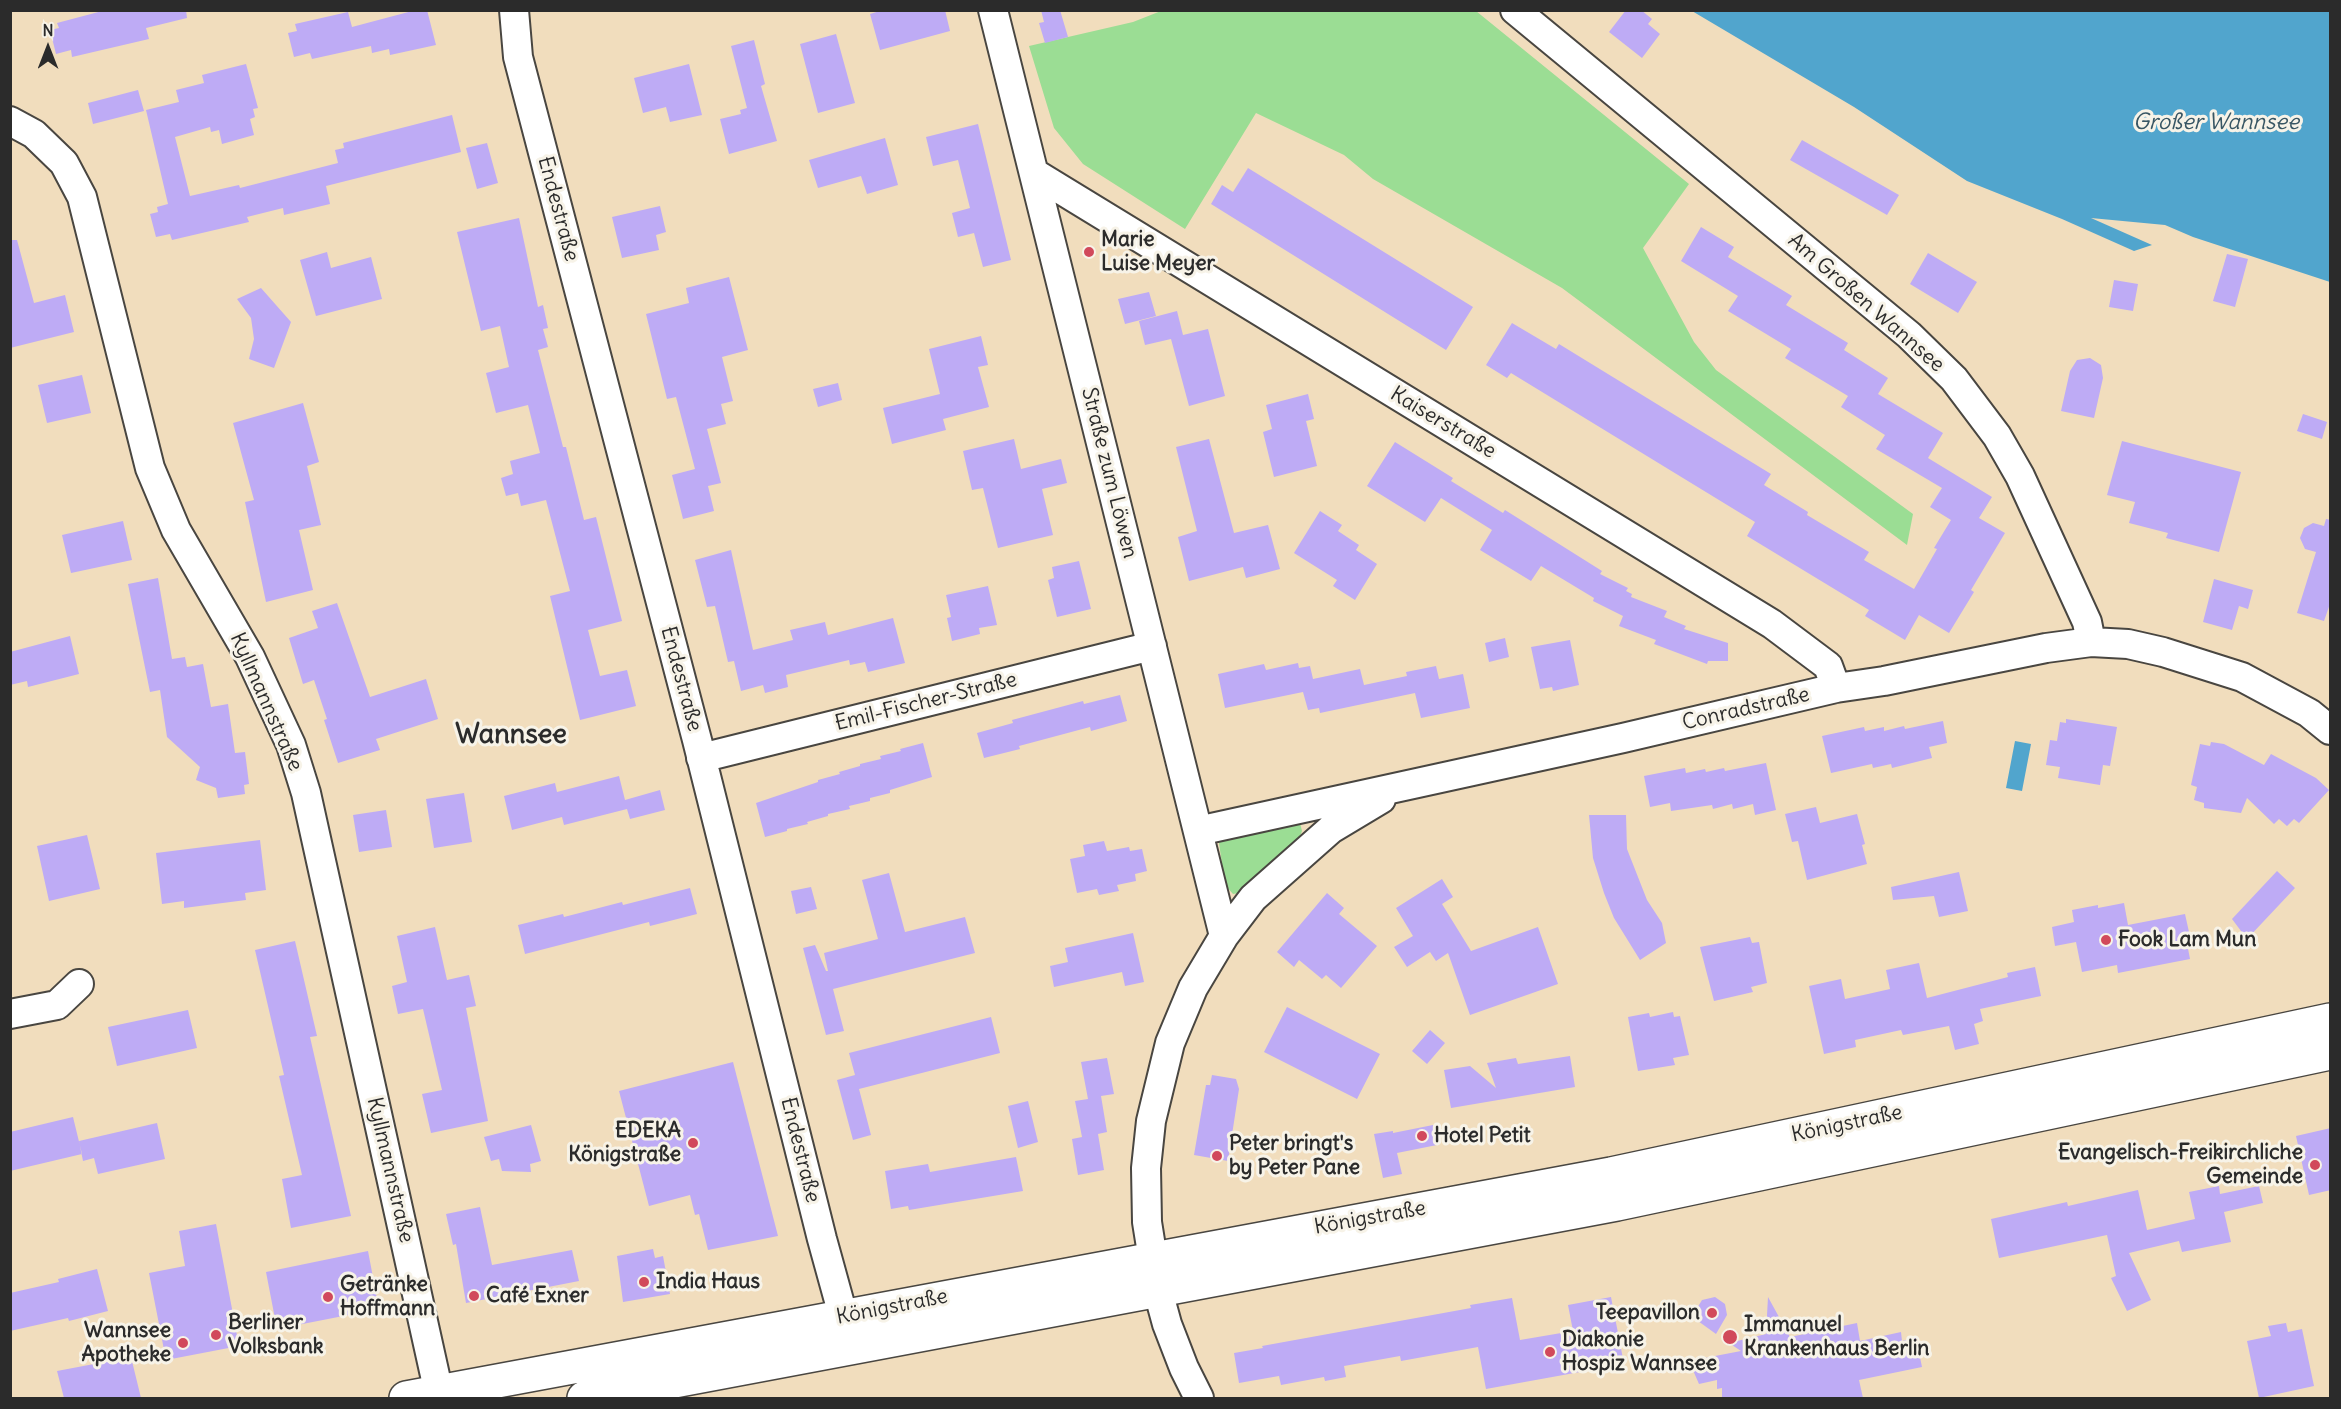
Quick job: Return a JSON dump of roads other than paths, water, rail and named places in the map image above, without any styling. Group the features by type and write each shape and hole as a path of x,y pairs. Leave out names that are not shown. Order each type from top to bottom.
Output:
{"main road":[{"name":"Königstraße","path":"406,1398 440,1395 844,1316 1645,1167 2331,1020"},
{"name":"Königstraße","path":"584,1398 665,1391 852,1347 1617,1204 2331,1053"}],"street":[{"name":"Endestraße","path":"514,10 518,57 701,758 819,1229 852,1347"},
{"name":"Straße zum Löwen","path":"993,10 1224,936"},
{"name":"Am Großen Wannsee","path":"1515,10 1909,335 1954,379 1996,436 2020,476 2087,622 2091,642"},
{"name":"Kyllmannstraße","path":"10,121 34,134 64,163 82,197 150,468 176,530 250,657 291,745 306,793 440,1395"},
{"name":"Kaiserstraße","path":"1034,173 1772,624 1828,666 1836,688"},
{"name":"Conradstraße","path":"1198,831 1646,733 1836,688 1884,681 2046,648 2091,642"},
{"path":"2091,642 2128,644 2163,652 2242,677 2309,713 2331,730"},
{"name":"Emil-Fischer-Straße","path":"701,758 1152,646"},
{"name":"Conradstraße","path":"1199,1398 1184,1368 1167,1324 1158,1291 1146,1198 1150,1121 1170,1043 1193,988 1224,936 1253,898 1331,829 1402,786"},
{"path":"10,1014 57,1005 79,984"},
{"path":"656,1352 665,1391"}],"water":[{"name":"Großer Wannsee","path":"1692,11 2330,11 2330,282 2193,237 2165,225 2091,218 2152,245 2134,251 1967,181 1854,107"},
{"path":"2015,741 2031,744 2022,791 2006,788"}],"place":[{"name":"Marie Luise Meyer","path":"1089,252"},
{"name":"Fook Lam Mun","path":"2106,940"},
{"name":"Hotel Petit","path":"1422,1136"},
{"name":"EDEKA Königstraße","path":"693,1143"},
{"name":"Peter bringt's by Peter Pane","path":"1217,1156"},
{"name":"Evangelisch-Freikirchliche Gemeinde","path":"2315,1165"},
{"name":"India Haus","path":"644,1282"},
{"name":"Café Exner","path":"474,1296"},
{"name":"Getränke Hoffmann","path":"328,1297"},
{"name":"Teepavillon","path":"1712,1313"},
{"name":"Berliner Volksbank","path":"216,1335"},
{"name":"Immanuel Krankenhaus Berlin","path":"1730,1337"},
{"name":"Wannsee Apotheke","path":"183,1343"},
{"name":"Diakonie Hospiz Wannsee","path":"1550,1352"}],"district":[{"name":"Wannsee","path":"511,735"}]}
